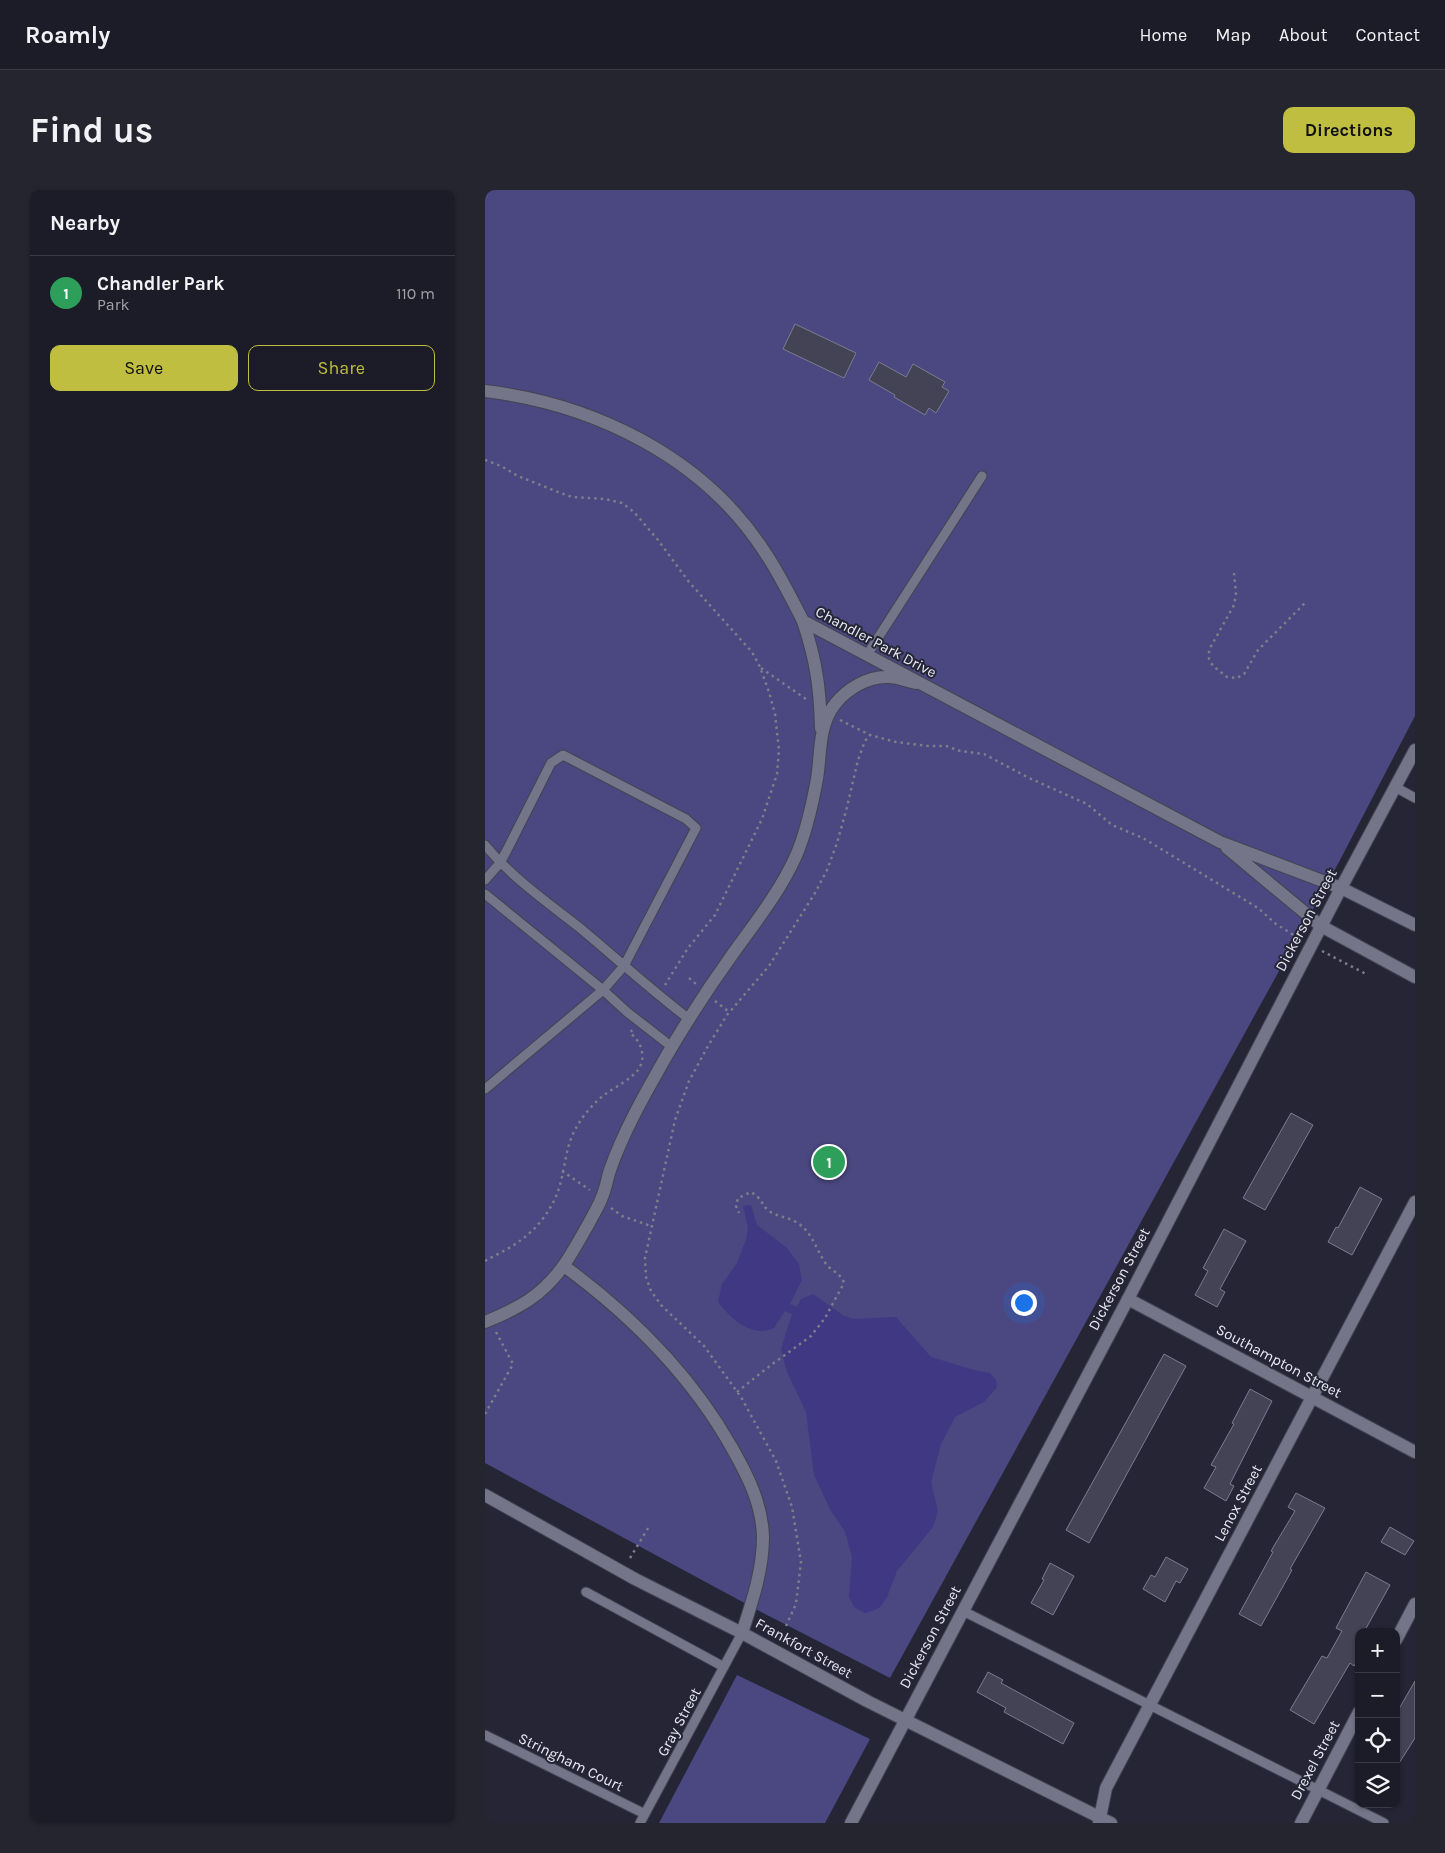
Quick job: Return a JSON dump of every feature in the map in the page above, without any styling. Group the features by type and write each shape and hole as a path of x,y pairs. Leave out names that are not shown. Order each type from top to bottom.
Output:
{"street":[{"name":"Chandler Park Drive","path":"485,391 529,398 602,421 640,439 696,476 725,502 764,550 780,576 803,621 1220,842 1341,888 1415,926"},
{"path":"488,1320 507,1313 544,1290 564,1266 602,1199 610,1169 672,1047 712,983 771,901 795,858 811,808 817,778 821,738 826,720 813,653 803,621"},
{"path":"825,711 857,685 872,679 888,677 922,685"},
{"name":"Dickerson Street","path":"852,1823 1415,750"},
{"name":"Chandler Park Drive","path":"1220,842 1321,926 1415,978"},
{"name":"Lenox Street","path":"1104,1821 1106,1788 1415,1202"},
{"path":"564,1266 619,1308 668,1358 711,1413 748,1476 761,1515 762,1556 760,1572 742,1633"},
{"name":"Southampton Street","path":"1128,1298 1415,1452"},
{"name":"Frankfort Street","path":"485,1495 635,1578 905,1720 1104,1821"},
{"path":"1400,1632 1415,1604"},
{"name":"Drexel Street","path":"1301,1823 1356,1718"}],"lane":[{"path":"867,655 982,476"},
{"path":"485,880 500,863 551,763 563,755 686,819 696,828 624,966 603,990 485,1089"},
{"path":"1395,787 1415,798"},
{"path":"485,846 500,863 689,1019"},
{"path":"485,894 672,1047"},
{"path":"586,1592 723,1667"},
{"path":"963,1611 1384,1823"},
{"name":"Gray Street","path":"643,1819 742,1633"},
{"name":"Stringham Court","path":"485,1735 643,1819"}],"path":[{"path":"485,460 501,466 526,480 558,492 572,496 605,499 621,503 634,512 658,540 689,582 742,639 760,667 775,714 779,750 777,774 773,787 762,820 715,915 688,948 658,995"},
{"path":"1234,573 1236,594 1234,605 1209,650 1209,659 1213,666 1227,677 1237,678 1244,674 1258,650 1307,601"},
{"path":"760,667 799,695 870,736 896,742 947,746 967,752 984,754 1029,778 1087,804 1112,825 1143,838 1258,908 1287,932 1366,974"},
{"path":"786,1626 796,1604 801,1562 792,1506 776,1461 737,1392 704,1346 661,1305 651,1291 646,1277 645,1258 675,1120 689,1081 727,1015 769,966 815,893 827,870 837,843 847,811 858,760 865,741 870,736"},
{"path":"485,1261 521,1241 538,1225 551,1207 559,1188 567,1150 578,1124 602,1096 638,1069 643,1055 637,1038 630,1033 639,1020"},
{"path":"737,1392 811,1336 825,1318 843,1283 843,1279 827,1265 811,1236 803,1227 794,1221 767,1210 759,1197 751,1192 738,1198 736,1206 739,1213"},
{"path":"485,1414 513,1364 488,1320"},
{"path":"630,1558 650,1524"}],"shaded area":[{"path":"485,190 1415,190 1415,716 1339,862 890,1678 765,1614 485,1463"},
{"path":"751,1205 757,1225 787,1248 799,1264 802,1280 790,1304 797,1307 801,1299 813,1294 843,1315 853,1319 896,1317 931,1357 990,1373 996,1380 997,1387 984,1402 955,1417 941,1444 931,1482 938,1511 933,1527 897,1571 887,1597 880,1607 873,1611 865,1613 854,1607 849,1597 852,1557 845,1532 831,1511 814,1475 806,1412 787,1372 781,1349 792,1314 785,1311 774,1328 764,1331 755,1330 737,1321 718,1302 722,1284 737,1263 746,1240 748,1227 743,1206"},
{"path":"737,1675 870,1739 825,1823 659,1823"}],"building":[{"path":"795,324 856,353 844,378 783,349"},
{"path":"879,362 906,377 913,364 945,382 942,387 949,391 936,413 929,408 925,415 869,380"},
{"path":"1291,1113 1313,1125 1265,1210 1243,1198"},
{"path":"1360,1187 1382,1199 1352,1255 1328,1242 1336,1227 1338,1228"},
{"path":"1224,1229 1246,1241 1220,1289 1225,1292 1217,1307 1195,1295 1208,1271 1203,1268"},
{"path":"1164,1354 1186,1366 1089,1543 1066,1530"},
{"path":"1250,1389 1272,1401 1230,1484 1234,1486 1226,1501 1204,1488 1216,1467 1211,1465 1234,1424 1232,1423"},
{"path":"1296,1493 1325,1508 1290,1569 1292,1570 1261,1626 1239,1614 1273,1552 1271,1551 1295,1511 1288,1507"},
{"path":"1390,1527 1414,1541 1405,1555 1381,1542"},
{"path":"1166,1557 1188,1569 1180,1583 1176,1581 1165,1602 1143,1589 1151,1575 1155,1577"},
{"path":"1050,1563 1074,1576 1053,1615 1031,1603 1044,1580 1042,1579"},
{"path":"1366,1572 1390,1585 1366,1628 1355,1628 1355,1664 1354,1666 1350,1663 1314,1724 1290,1710 1322,1656 1327,1658 1342,1631 1336,1628"},
{"path":"988,1672 1003,1680 1001,1683 1074,1723 1063,1744 1004,1712 1006,1708 977,1692"},
{"path":"1415,1681 1415,1738 1400,1762 1400,1718 1400,1707"}],"place":[{"name":"Chandler Park","path":"829,1162"}]}
